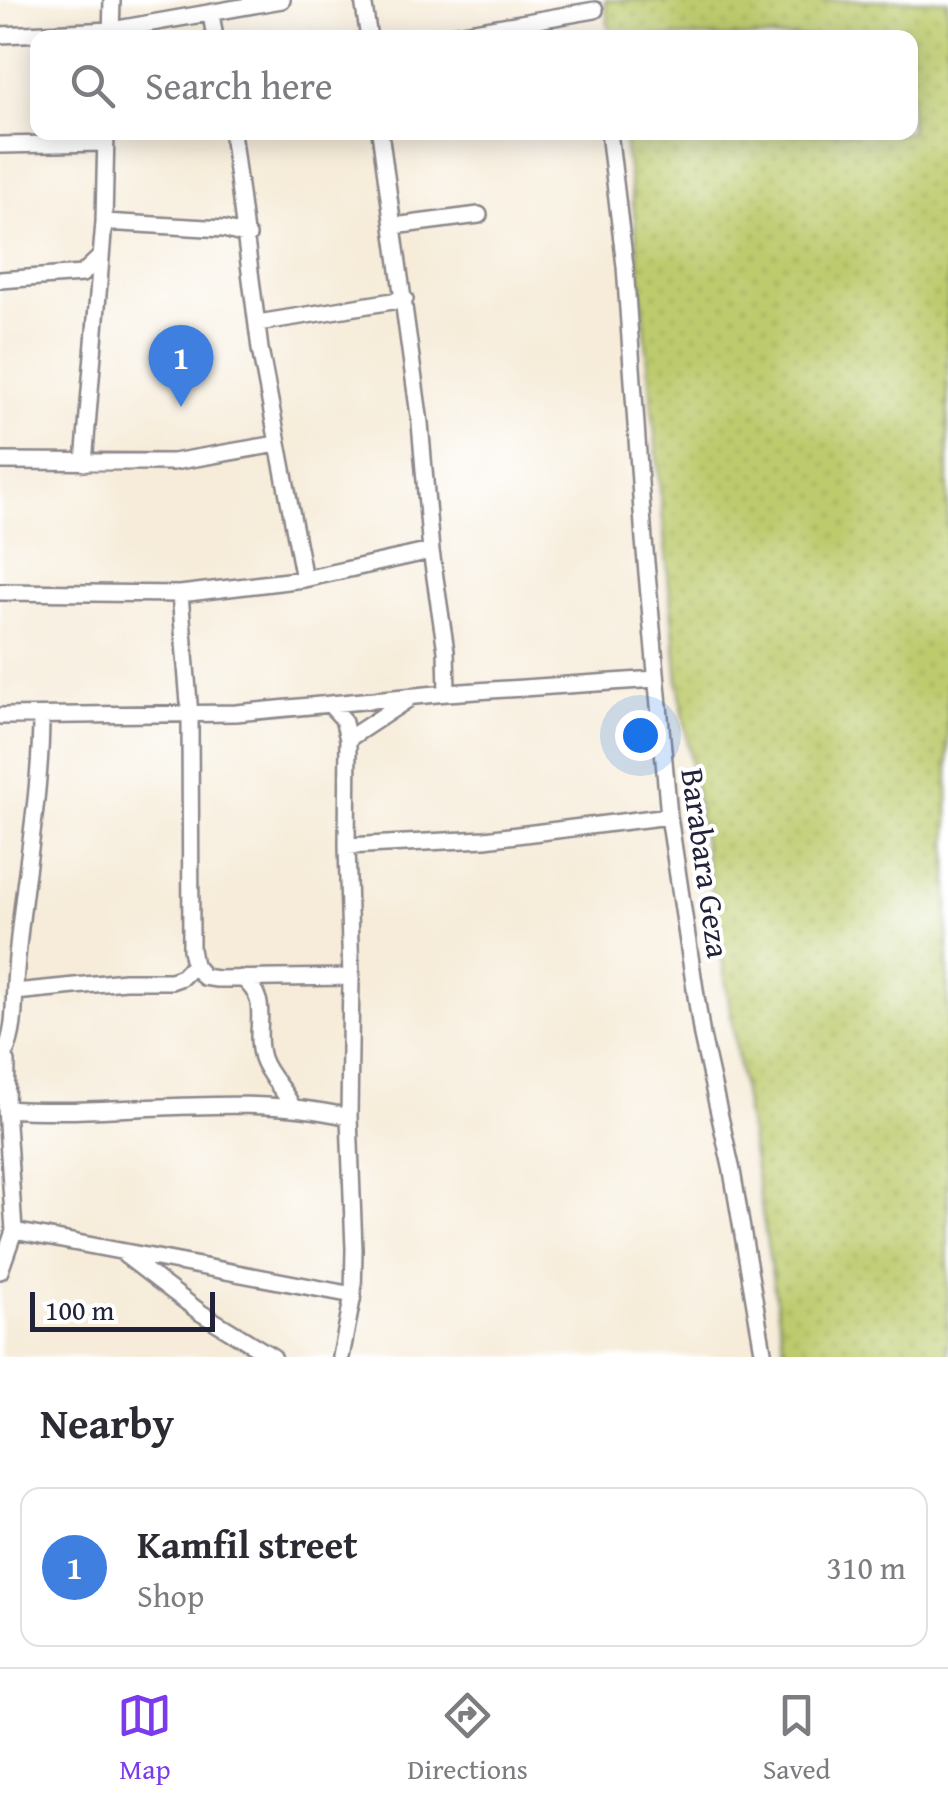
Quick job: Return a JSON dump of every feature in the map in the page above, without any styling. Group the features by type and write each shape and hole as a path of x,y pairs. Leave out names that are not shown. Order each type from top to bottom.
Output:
{"street":[{"path":"112,0 112,30"},
{"path":"132,30 282,0"},
{"path":"363,0 369,30"},
{"path":"480,30 595,10"},
{"path":"210,14 213,30"},
{"path":"0,34 30,34"},
{"path":"0,145 76,140"},
{"path":"84,464 104,222 106,140"},
{"path":"233,140 258,324 304,579"},
{"path":"381,140 405,298 431,551 446,652 447,693"},
{"name":"Barabara Geza","path":"610,140 625,266 670,816 702,1036 732,1171 764,1357"},
{"path":"394,226 479,215"},
{"path":"104,222 224,228 248,236"},
{"path":"82,274 100,258"},
{"path":"0,280 82,274 98,289"},
{"path":"258,324 405,298"},
{"path":"0,461 172,462 278,444"},
{"path":"0,592 180,594 304,579 431,551"},
{"path":"180,594 190,715 194,966 204,977 351,977"},
{"path":"0,716 190,715 656,679"},
{"path":"348,739 412,697"},
{"path":"331,706 343,720 348,739 353,1295 341,1357"},
{"path":"0,1271 9,1218 3,1051 14,1021 41,757 40,716"},
{"path":"347,846 485,839 670,816"},
{"path":"16,992 125,981 171,981 194,966"},
{"path":"242,978 255,988 259,1000 261,1011 256,1030 263,1062 282,1085 292,1106"},
{"path":"6,1110 62,1113 224,1105 292,1106 349,1116"},
{"path":"9,1218 118,1250 353,1295"},
{"path":"118,1250 201,1313 272,1357"}],"green space":[{"path":"605,0 948,0 948,1357 785,1357 678,681 624,140 918,140 918,30 609,30"}],"place":[{"name":"Kamfil street","path":"181,407"}]}
